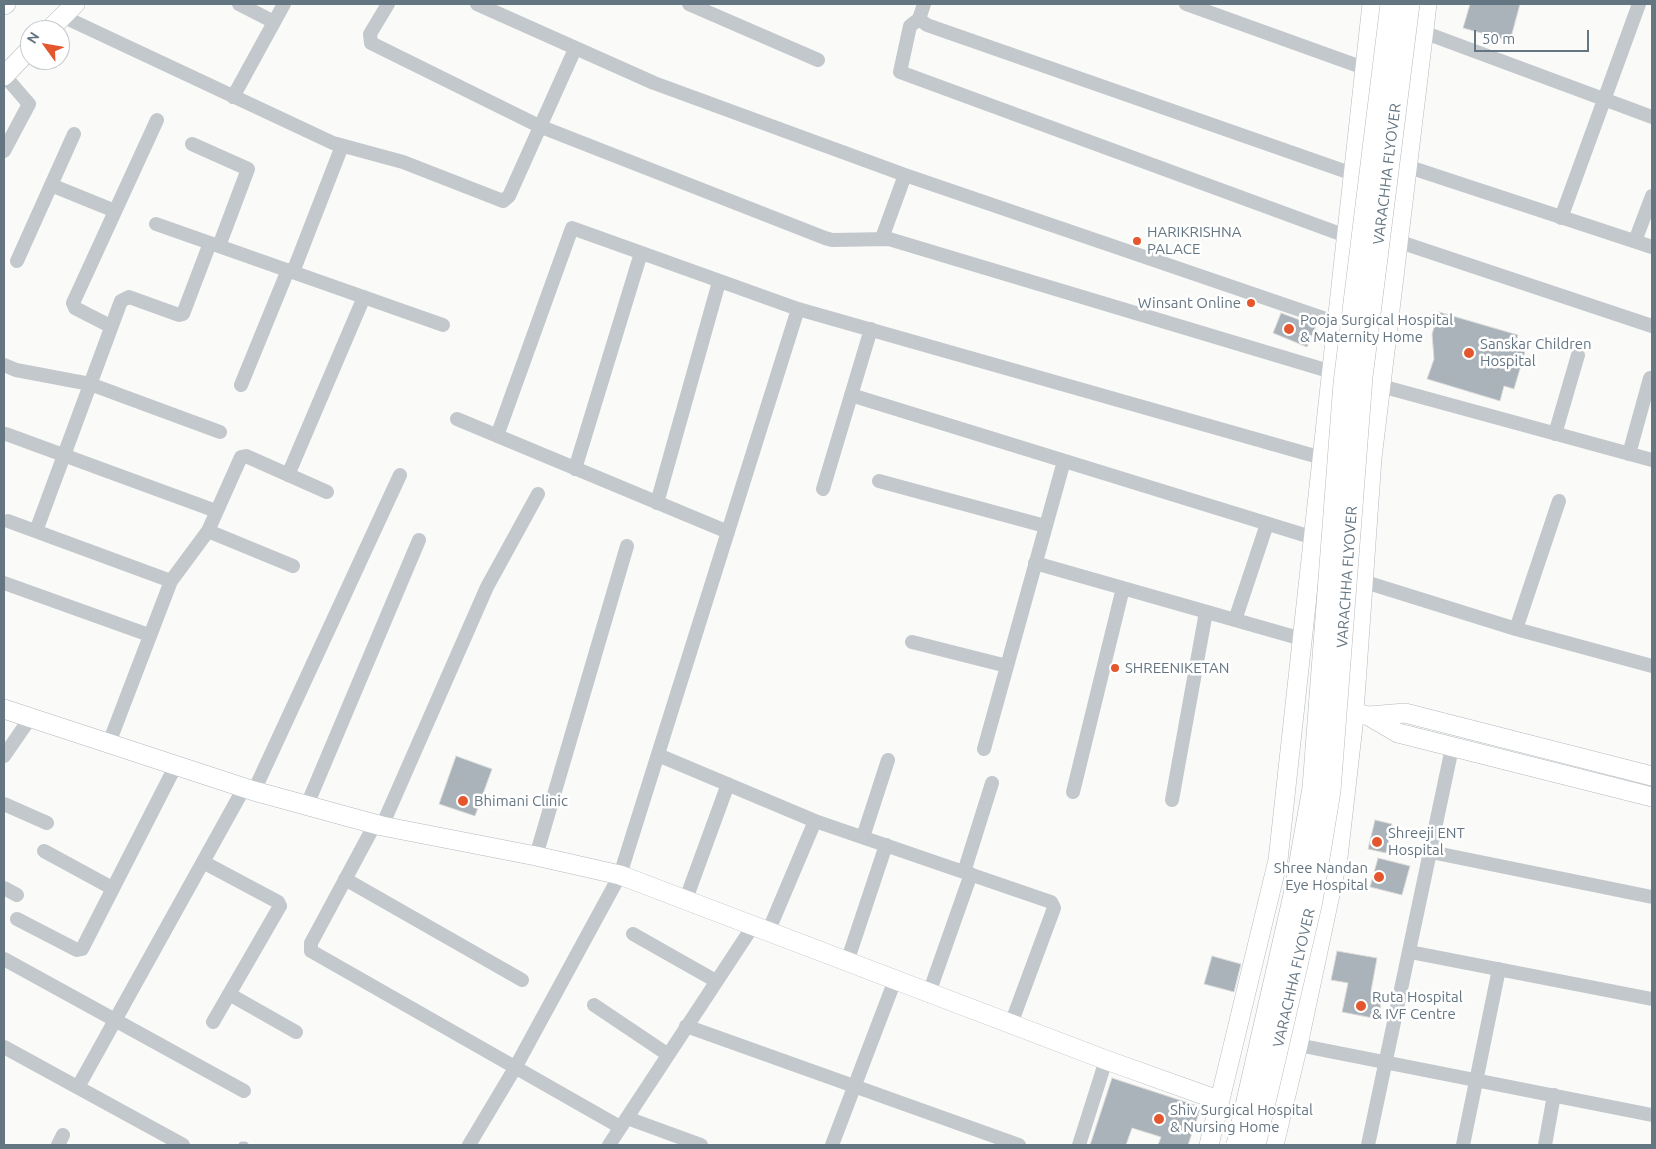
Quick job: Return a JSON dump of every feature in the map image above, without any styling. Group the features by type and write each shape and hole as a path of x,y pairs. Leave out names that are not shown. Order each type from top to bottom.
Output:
{"main road":[{"name":"VARACHHA FLYOVER","path":"1236,1145 1294,895 1313,788 1344,382 1391,4"},
{"name":"VARACHHA FLYOVER","path":"1255,1145 1312,901 1330,791 1362,377 1409,4"}],"street":[{"path":"239,4 274,22"},
{"path":"233,96 284,4"},
{"path":"388,4 370,34 371,43 539,126 826,238 838,240 882,238 1332,372"},
{"path":"477,4 654,83 905,174 1338,323"},
{"path":"689,4 715,9 818,60"},
{"path":"924,4 919,19 910,26 900,72 1346,236 1400,242 1652,326"},
{"path":"1186,4 1364,68"},
{"path":"1209,1145 1218,1100 1278,860 1372,4"},
{"path":"1274,1145 1298,1045 1338,856 1362,714 1362,581 1372,458 1400,242 1427,4"},
{"path":"1560,218 1639,4"},
{"path":"59,20 69,10 233,96 342,146 403,162 503,201 509,196 575,49"},
{"path":"919,19 927,25 1353,174"},
{"path":"1423,32 1652,117"},
{"path":"4,151 29,104 4,76 20,59"},
{"path":"110,326 75,308 73,303 157,120"},
{"path":"17,261 74,134"},
{"path":"36,532 110,326 121,301 126,297 179,315 183,314 248,169 192,144"},
{"path":"241,385 342,146"},
{"path":"1409,167 1652,247"},
{"path":"882,238 905,174"},
{"path":"51,185 115,211"},
{"path":"1635,241 1652,196"},
{"path":"156,224 443,325"},
{"path":"497,436 571,228 574,228 798,309 1322,458"},
{"path":"575,469 641,253"},
{"path":"657,502 719,282"},
{"path":"288,475 364,297"},
{"path":"469,1145 515,1068 620,875 798,309"},
{"path":"822,489 871,329"},
{"path":"1555,434 1578,355"},
{"path":"4,365 16,370 90,384 220,432"},
{"path":"1629,454 1650,378"},
{"path":"1382,386 1652,460"},
{"path":"851,395 1314,538"},
{"path":"457,419 728,532"},
{"path":"6,434 216,511"},
{"path":"108,742 171,582 208,531 241,456 246,456 327,492"},
{"path":"984,749 1064,461"},
{"path":"78,1087 203,862 249,789 400,475"},
{"path":"879,482 1046,526"},
{"path":"538,494 487,587 378,825 345,879 311,943 311,951 515,1068 624,1123 701,1145"},
{"path":"1516,628 1559,501"},
{"path":"8,521 171,582"},
{"path":"1235,620 1267,524"},
{"path":"208,531 293,566"},
{"path":"307,805 419,540"},
{"path":"536,856 627,546"},
{"path":"1035,562 1302,639"},
{"path":"1362,581 1516,628 1652,666"},
{"path":"4,583 149,635"},
{"path":"1073,792 1123,588"},
{"path":"1172,800 1206,612"},
{"path":"912,642 1007,666"},
{"path":"1295,701 1362,714 1405,713 1652,776"},
{"path":"4,708 249,789 378,825 536,856 620,875 1106,1060 1218,1100"},
{"path":"1362,714 1398,733 1652,797"},
{"path":"4,756 31,717"},
{"path":"1368,1145 1384,1061 1410,952 1452,748"},
{"path":"658,755 815,821 1049,900 1054,908 1011,1024"},
{"path":"863,837 888,760"},
{"path":"17,919 79,950 82,949 176,765"},
{"path":"930,993 968,873 992,783"},
{"path":"686,899 728,784"},
{"path":"4,804 47,823"},
{"path":"609,1145 716,981 761,929 815,821"},
{"path":"846,962 886,845"},
{"path":"44,851 112,888"},
{"path":"1431,852 1652,897"},
{"path":"203,862 278,902 280,906 213,1022"},
{"path":"345,879 522,980"},
{"path":"4,888 17,895"},
{"path":"633,934 716,981"},
{"path":"1410,952 1652,999"},
{"path":"4,959 244,1092"},
{"path":"1463,1145 1499,969"},
{"path":"832,1145 895,980"},
{"path":"228,994 296,1032"},
{"path":"594,1005 667,1054"},
{"path":"686,1026 1019,1145"},
{"path":"1298,1045 1652,1115"},
{"path":"4,1047 183,1145"},
{"path":"1079,1145 1106,1060"},
{"path":"1545,1145 1554,1096"}],"building":[{"path":"1470,4 1520,4 1510,41 1463,28"},
{"path":"1439,312 1518,335 1514,348 1525,352 1514,389 1504,386 1500,401 1427,379 1434,359 1432,334"},
{"path":"1281,313 1316,326 1307,347 1273,333"},
{"path":"456,756 492,769 475,816 439,804"},
{"path":"1375,820 1392,824 1386,853 1368,849"},
{"path":"1378,858 1410,866 1402,895 1370,887"},
{"path":"1337,951 1377,958 1371,991 1383,993 1378,1019 1342,1012 1348,983 1331,980"},
{"path":"1212,956 1241,964 1234,992 1204,984"},
{"path":"1112,1078 1201,1107 1188,1145 1158,1145 1161,1137 1132,1128 1126,1145 1090,1145"}],"place":[{"name":"HARIKRISHNA PALACE","path":"1137,241"},
{"name":"Winsant Online","path":"1251,303"},
{"name":"Pooja Surgical Hospital & Maternity Home","path":"1289,329"},
{"name":"Sanskar Children Hospital","path":"1469,353"},
{"name":"SHREENIKETAN","path":"1115,668"},
{"name":"Bhimani Clinic","path":"463,801"},
{"name":"Shreeji ENT Hospital","path":"1377,842"},
{"name":"Shree Nandan Eye Hospital","path":"1379,877"},
{"name":"Ruta Hospital & IVF Centre","path":"1361,1006"},
{"name":"Shiv Surgical Hospital & Nursing Home","path":"1159,1119"}]}
